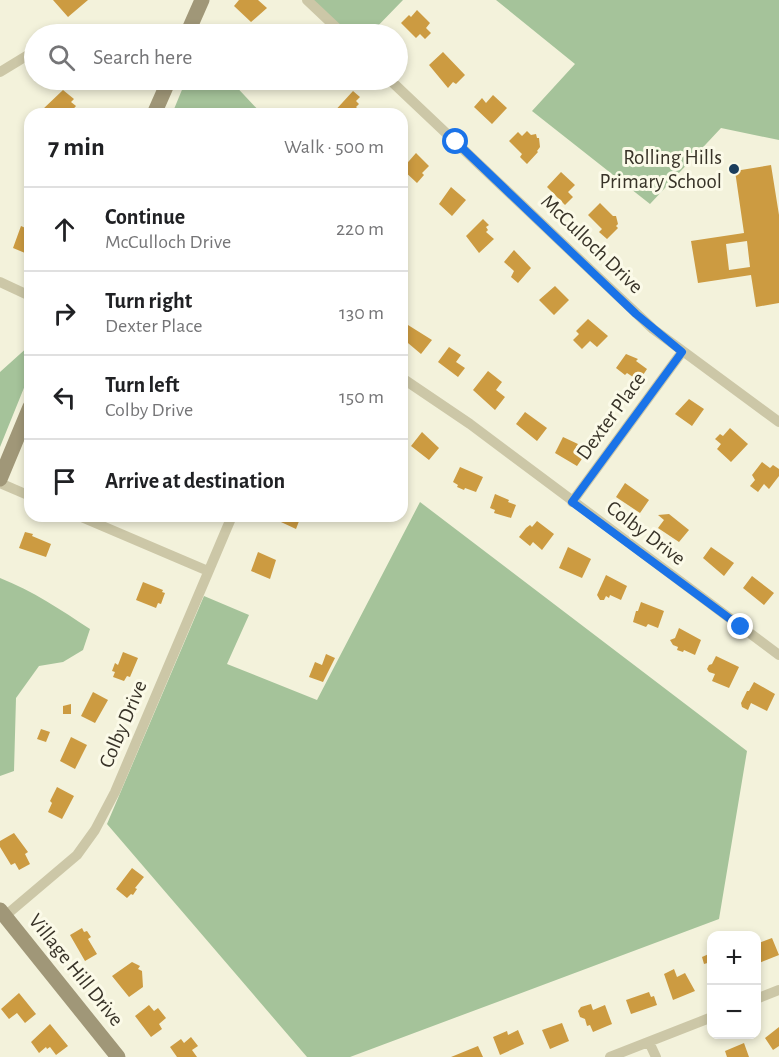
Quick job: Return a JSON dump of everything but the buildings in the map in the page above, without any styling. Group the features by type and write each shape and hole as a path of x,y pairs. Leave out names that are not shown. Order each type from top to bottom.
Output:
{"street":[{"path":"192,24 202,0"},
{"path":"307,0 332,24"},
{"path":"0,72 24,57"},
{"path":"157,108 165,90"},
{"name":"McCulloch Drive","path":"401,90 628,306 682,352 779,422"},
{"path":"0,282 24,293"},
{"name":"Dexter Place","path":"572,502 682,352"},
{"name":"Colby Drive","path":"408,382 470,424 779,655"},
{"path":"0,478 24,421"},
{"path":"0,483 24,493"},
{"path":"93,522 208,571"},
{"name":"Colby Drive","path":"2,913 77,855 95,831 115,792 229,522"},
{"name":"Village Hill Drive","path":"2,913 118,1057"},
{"path":"761,997 779,990"},
{"path":"610,1057 707,1019"},
{"path":"650,1042 656,1057"}],"green space":[{"path":"307,0 403,0 380,24 332,24"},
{"path":"496,0 779,0 779,140 721,128 650,204 532,111 575,64"},
{"path":"182,90 239,90 256,108 174,108"},
{"path":"24,350 24,388 0,447 0,372"},
{"path":"420,502 747,751 719,919 350,1057 307,1057 107,824 204,596 249,615 227,664 317,700"},
{"path":"0,578 35,595 90,629 83,650 63,662 39,666 16,698 14,771 0,776"}],"place":[{"name":"Rolling Hills Primary School","path":"734,169"}],"route":[{"path":"456,142 636,314 682,352 572,502 741,627"}]}
